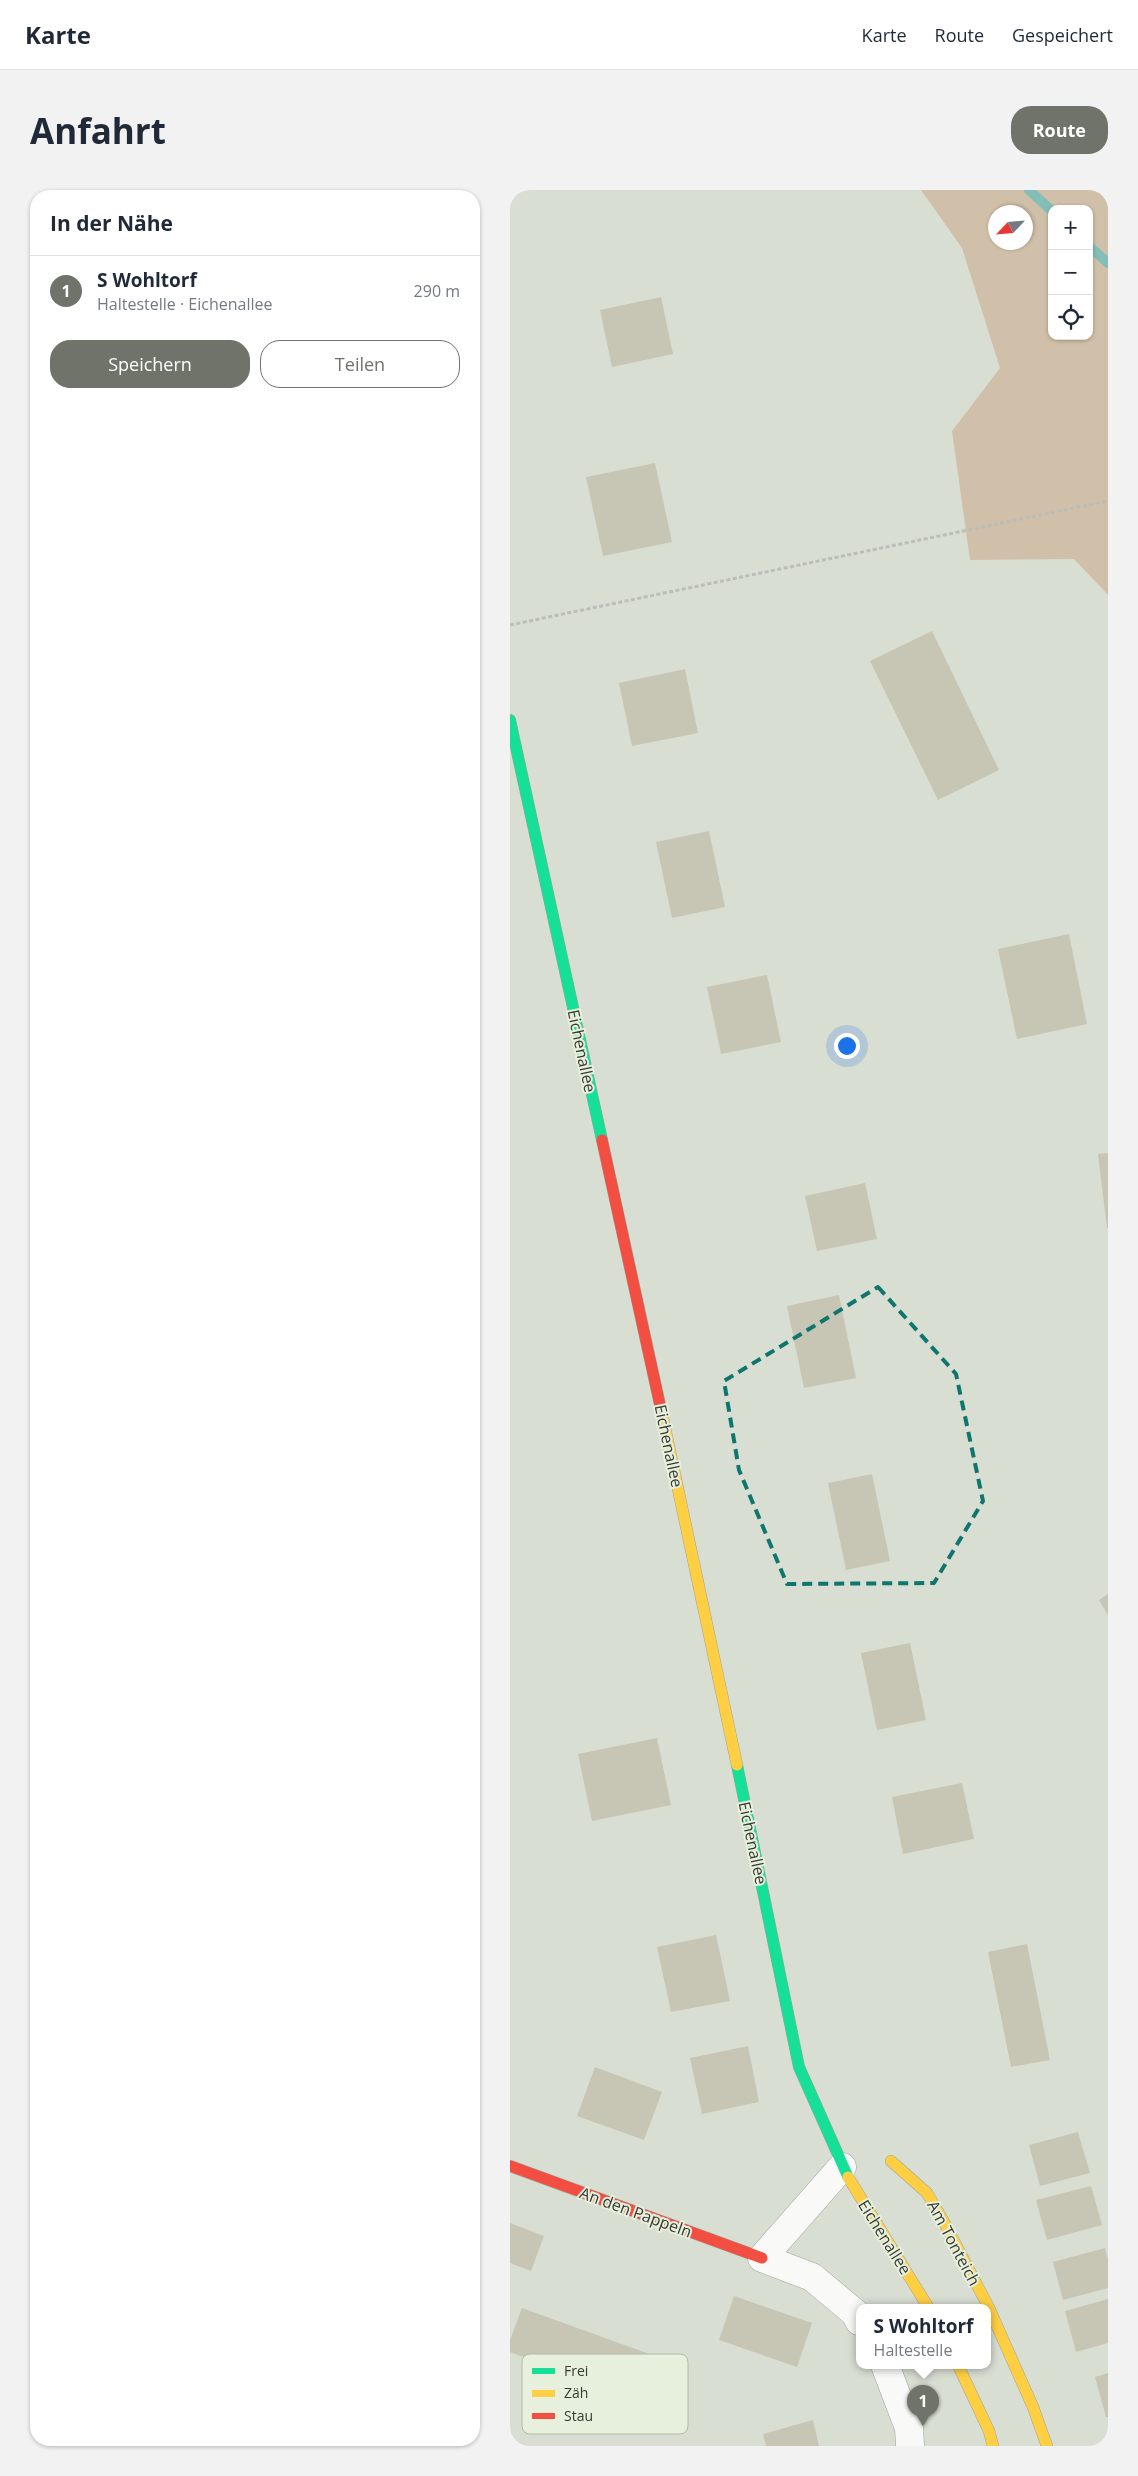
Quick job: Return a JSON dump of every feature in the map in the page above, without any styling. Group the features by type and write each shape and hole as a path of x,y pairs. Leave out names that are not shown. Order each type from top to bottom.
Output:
{"street":[{"name":"Eichenallee","path":"510,720 711,1638 799,2067 842,2167 926,2304"},
{"name":"Am Tonteich","path":"891,2161 927,2193 987,2304"},
{"name":"An den Pappeln","path":"510,2166 762,2258"},
{"path":"842,2167 762,2258 812,2277 856,2315"},
{"name":"Am Tonteich","path":"991,2312 1033,2407 1048,2446"},
{"path":"887,2369 909,2428 910,2446"},
{"path":"960,2369 989,2431 993,2446"}],"path":[{"path":"510,625 1108,501"}],"highlighted area":[{"path":"878,1287 956,1374 983,1501 934,1583 787,1584 739,1470 724,1381"}],"shaded area":[{"path":"921,190 1108,190 1108,595 1074,559 970,560 952,431 1000,368 962,248"}],"building":[{"path":"661,297 673,354 612,367 600,310"},
{"path":"655,463 672,542 603,556 586,477"},
{"path":"932,631 999,770 938,800 870,661"},
{"path":"685,669 698,733 632,746 619,683"},
{"path":"709,831 725,907 672,918 656,842"},
{"path":"1069,934 1087,1024 1017,1039 998,949"},
{"path":"767,975 781,1042 721,1054 707,987"},
{"path":"1108,1153 1108,1228 1107,1228 1098,1154"},
{"path":"865,1183 877,1239 817,1251 805,1196"},
{"path":"839,1295 856,1378 804,1388 787,1306"},
{"path":"872,1474 890,1561 846,1570 828,1483"},
{"path":"1108,1594 1108,1615 1099,1600"},
{"path":"910,1643 926,1720 877,1730 861,1653"},
{"path":"657,1738 671,1805 592,1821 578,1754"},
{"path":"962,1783 974,1839 903,1854 892,1797"},
{"path":"716,1935 730,2001 671,2012 657,1947"},
{"path":"1027,1944 1050,2060 1011,2067 988,1952"},
{"path":"748,2046 759,2102 702,2114 690,2058"},
{"path":"595,2067 662,2092 644,2140 577,2116"},
{"path":"1078,2132 1090,2173 1040,2186 1029,2145"},
{"path":"1091,2186 1102,2225 1047,2240 1036,2200"},
{"path":"510,2223 544,2236 531,2271 510,2263"},
{"path":"1105,2248 1108,2259 1108,2288 1063,2300 1053,2262"},
{"path":"734,2296 812,2323 797,2367 719,2340"},
{"path":"1108,2299 1108,2343 1076,2352 1065,2311"},
{"path":"522,2308 649,2354 522,2354 522,2356 510,2352 510,2340"},
{"path":"1108,2373 1108,2417 1106,2417 1095,2377"},
{"path":"813,2420 819,2446 766,2446 763,2434"}],"waterway":[{"path":"1029,190 1048,207"},
{"path":"1093,250 1108,263"}],"traffic: fast":[{"path":"510,720 602,1140"},
{"path":"737,1765 799,2067 848,2177"}],"traffic: slow":[{"path":"662,1414 737,1765"},
{"path":"891,2161 927,2193 987,2304"},
{"path":"848,2177 926,2304"},
{"path":"991,2312 1033,2407 1047,2446"},
{"path":"960,2369 989,2431 993,2446"}],"traffic: jam":[{"path":"602,1140 662,1414"},
{"path":"510,2166 762,2258"}],"place":[{"name":"S Wohltorf","path":"923,2426"}]}
